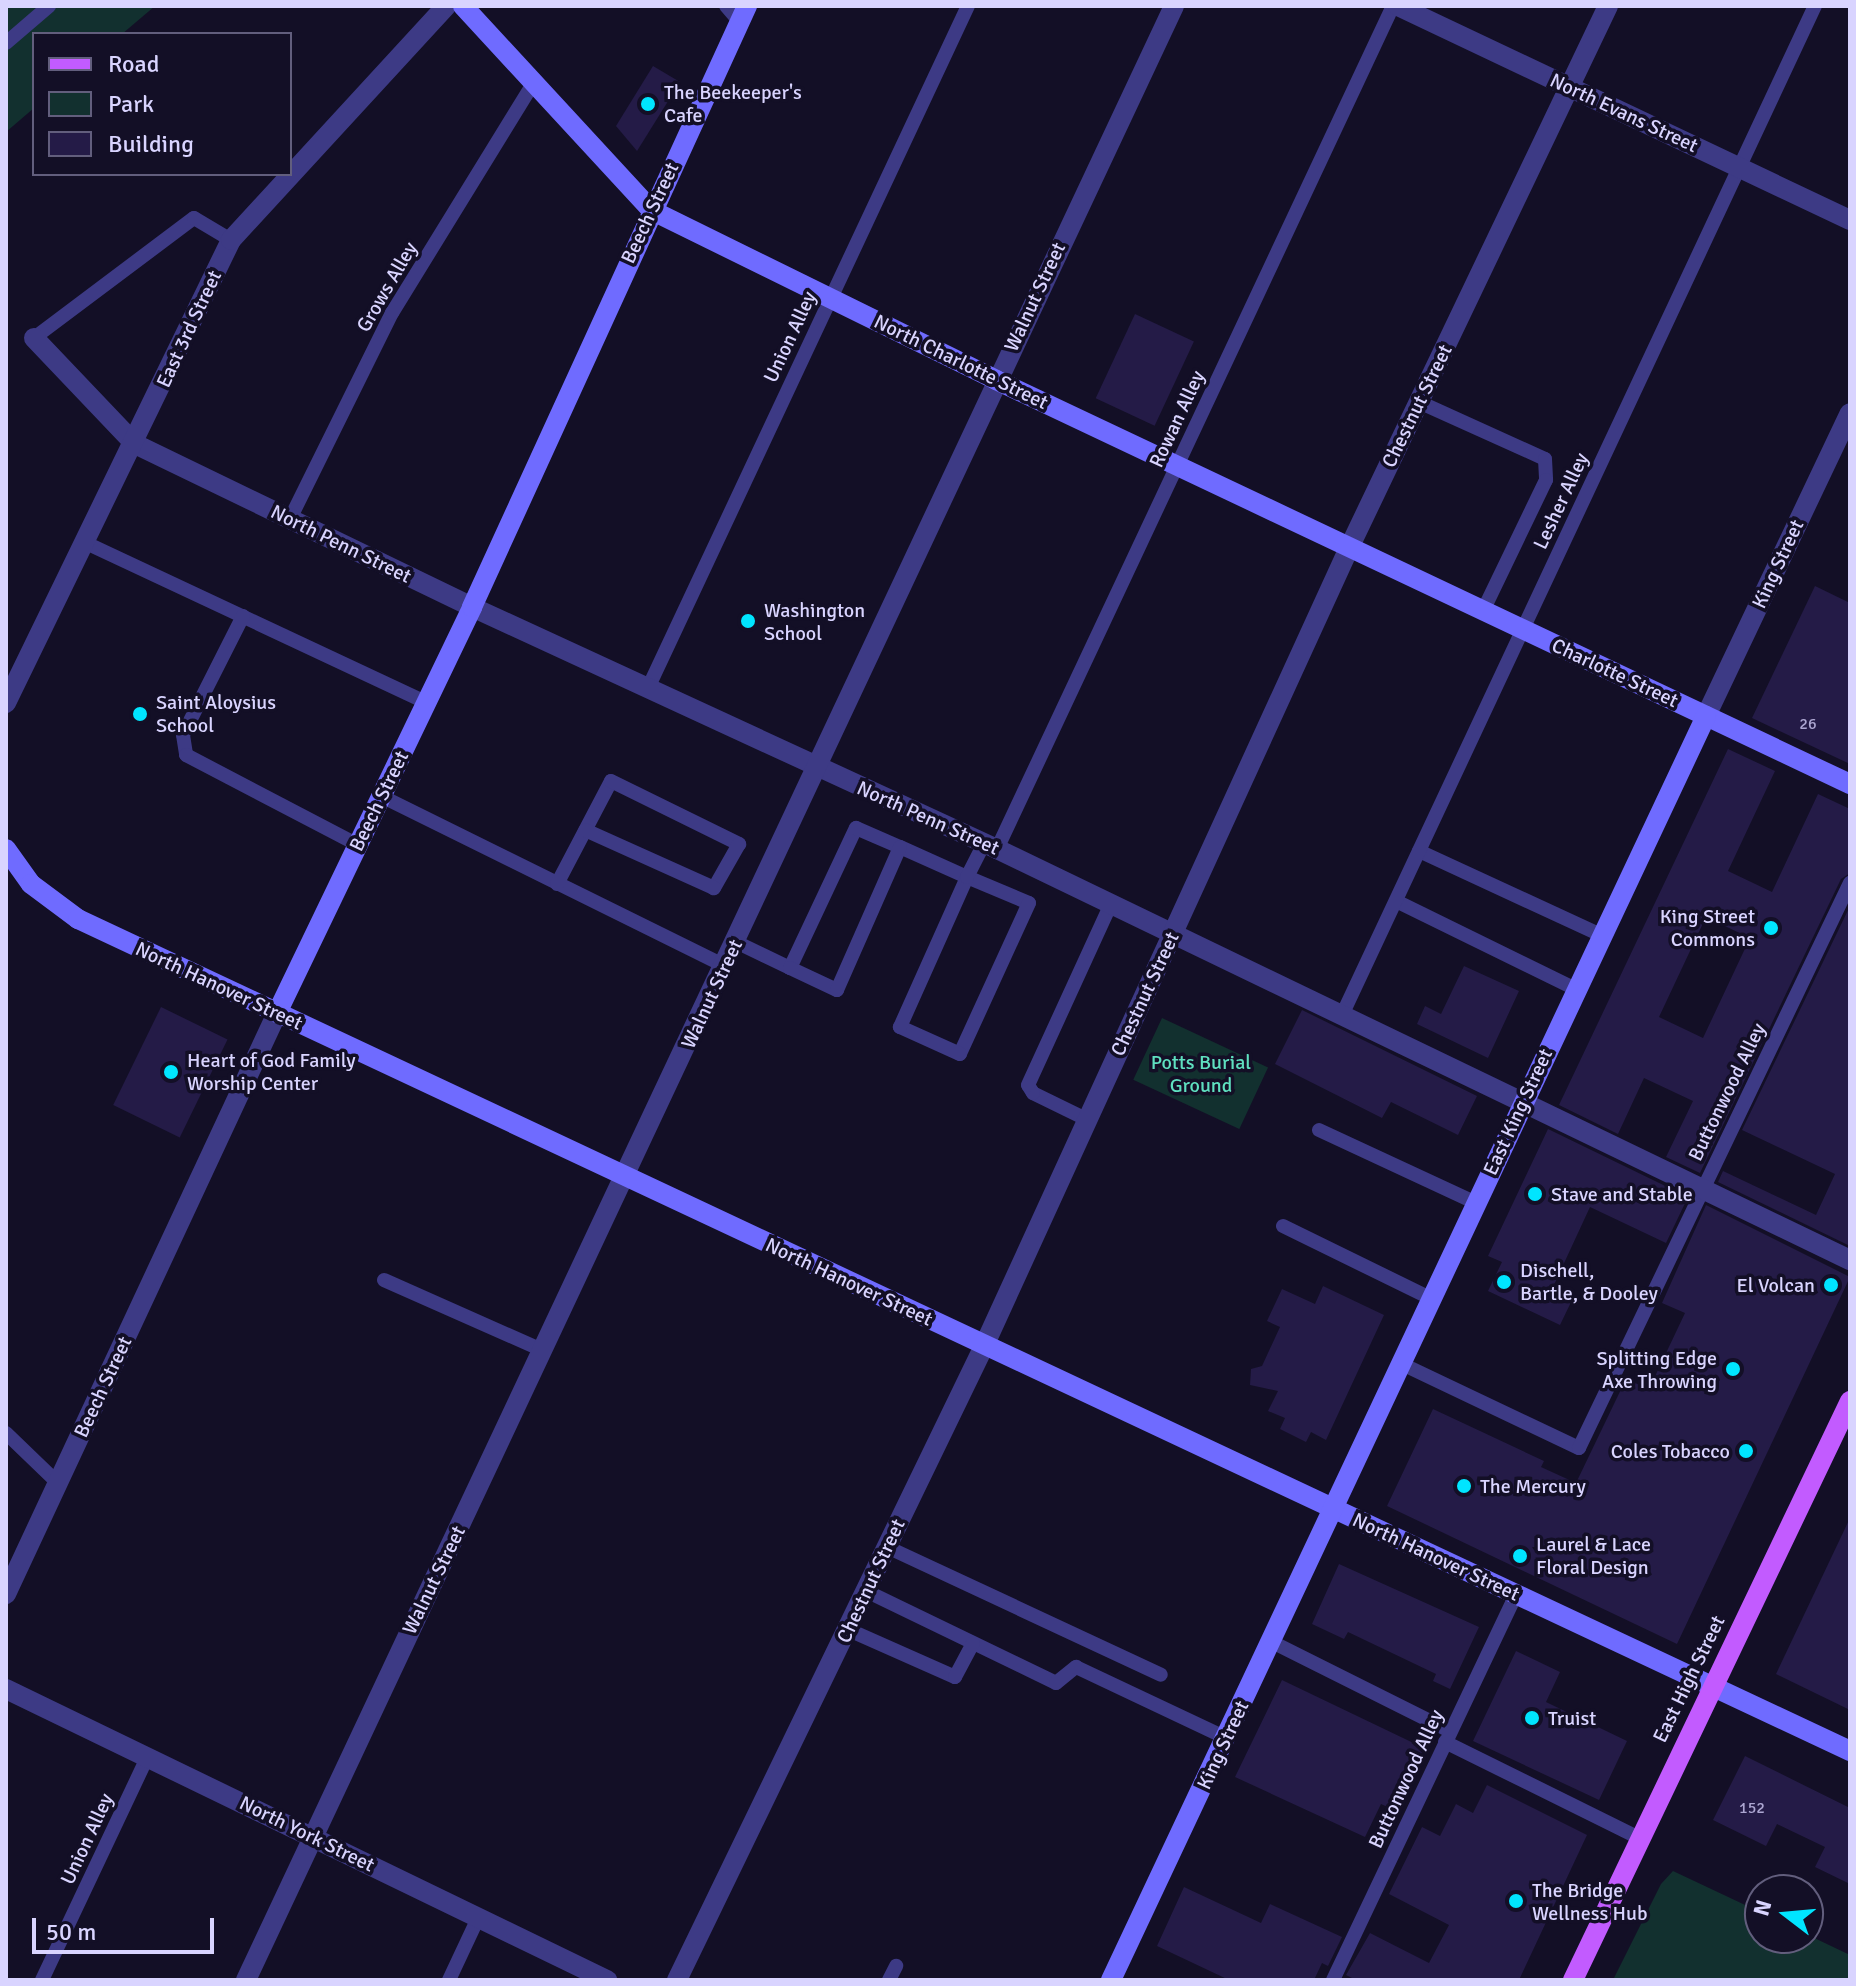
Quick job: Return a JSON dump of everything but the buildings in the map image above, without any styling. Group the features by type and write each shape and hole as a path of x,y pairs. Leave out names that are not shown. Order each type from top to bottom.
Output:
{"main road":[{"name":"North Charlotte Street","path":"463,6 651,210 996,380 1523,630"},
{"name":"Beech Street","path":"277,1013 472,607 737,11"},
{"name":"Charlotte Street","path":"1523,630 1706,716"},
{"path":"1706,716 1850,784"},
{"name":"East King Street","path":"1335,1510 1522,1102 1706,716"},
{"name":"North Hanover Street","path":"6,849 31,884 78,919 1850,1751"},
{"name":"East High Street","path":"1573,1980 1850,1401"},
{"name":"King Street","path":"1111,1980 1335,1510"}],"street":[{"name":"East 3rd Street","path":"292,174 446,6"},
{"name":"Walnut Street","path":"246,1980 312,1835 627,1177 996,380 1174,6"},
{"name":"North Evans Street","path":"1396,6 1850,220"},
{"name":"Chestnut Street","path":"677,1980 984,1346 1350,546 1608,6"},
{"name":"East 3rd Street","path":"6,703 135,444 231,240 290,176"},
{"name":"North Penn Street","path":"34,338 135,444 472,607 649,686 817,768 990,846 1171,936 1343,1013 1850,1260"},
{"name":"King Street","path":"1706,716 1850,413"},
{"name":"Beech Street","path":"6,1594 277,1013"},
{"name":"North York Street","path":"6,1689 607,1980"}],"lane":[{"path":"6,43 49,6"},
{"name":"Union Alley","path":"649,686 968,6"},
{"name":"Rowan Alley","path":"967,877 1029,903 960,1054 900,1027 967,877 990,846 1178,464 1396,6"},
{"name":"Lesher Alley","path":"1343,1013 1815,6"},
{"name":"Grows Alley","path":"290,519 392,313 534,82"},
{"path":"34,338 194,218 231,240"},
{"path":"1419,402 1545,459 1546,480 1483,611"},
{"path":"86,543 426,702"},
{"path":"243,616 183,735 186,755 358,845"},
{"path":"557,884 585,830 611,781 739,844 714,888 585,830"},
{"path":"381,796 725,966"},
{"path":"790,968 856,828 967,877"},
{"path":"736,942 837,990 900,847"},
{"path":"1419,851 1601,935"},
{"name":"Buttonwood Alley","path":"1402,1364 1579,1448 1850,883"},
{"path":"1396,901 1576,989"},
{"path":"1088,1120 1033,1093 1028,1085 1110,906"},
{"path":"1319,1130 1476,1203"},
{"path":"1283,1226 1432,1299"},
{"path":"384,1280 544,1351"},
{"path":"6,1433 58,1483"},
{"path":"887,1547 1161,1675"},
{"path":"866,1591 1056,1683 1076,1667 1226,1738"},
{"name":"Buttonwood Alley","path":"1333,1980 1516,1594"},
{"path":"849,1630 955,1677 973,1643"},
{"path":"1272,1642 1639,1838"},
{"name":"Union Alley","path":"42,1980 147,1758"},
{"path":"449,1980 478,1918"},
{"path":"889,1980 896,1966"}],"green space":[{"path":"6,6 155,6 124,32 32,32 32,110 6,132"},
{"name":"Potts Burial Ground","path":"1162,1018 1268,1067 1239,1129 1133,1080"},
{"path":"1673,1871 1744,1904 1744,1954 1824,1954 1824,1943 1850,1955 1849,1980 1613,1980 1661,1884"}],"place":[{"name":"The Beekeeper's Cafe","path":"648,104"},
{"name":"Washington School","path":"748,621"},
{"name":"Saint Aloysius School","path":"140,714"},
{"name":"King Street Commons","path":"1771,928"},
{"name":"Heart of God Family Worship Center","path":"171,1072"},
{"name":"Stave and Stable","path":"1535,1194"},
{"name":"Dischell, Bartle, & Dooley","path":"1504,1282"},
{"name":"El Volcan","path":"1831,1285"},
{"name":"Splitting Edge Axe Throwing","path":"1733,1369"},
{"name":"Coles Tobacco","path":"1746,1451"},
{"name":"The Mercury","path":"1464,1486"},
{"name":"Laurel & Lace Floral Design","path":"1520,1556"},
{"name":"Truist","path":"1532,1718"},
{"name":"The Bridge Wellness Hub","path":"1516,1901"}]}
